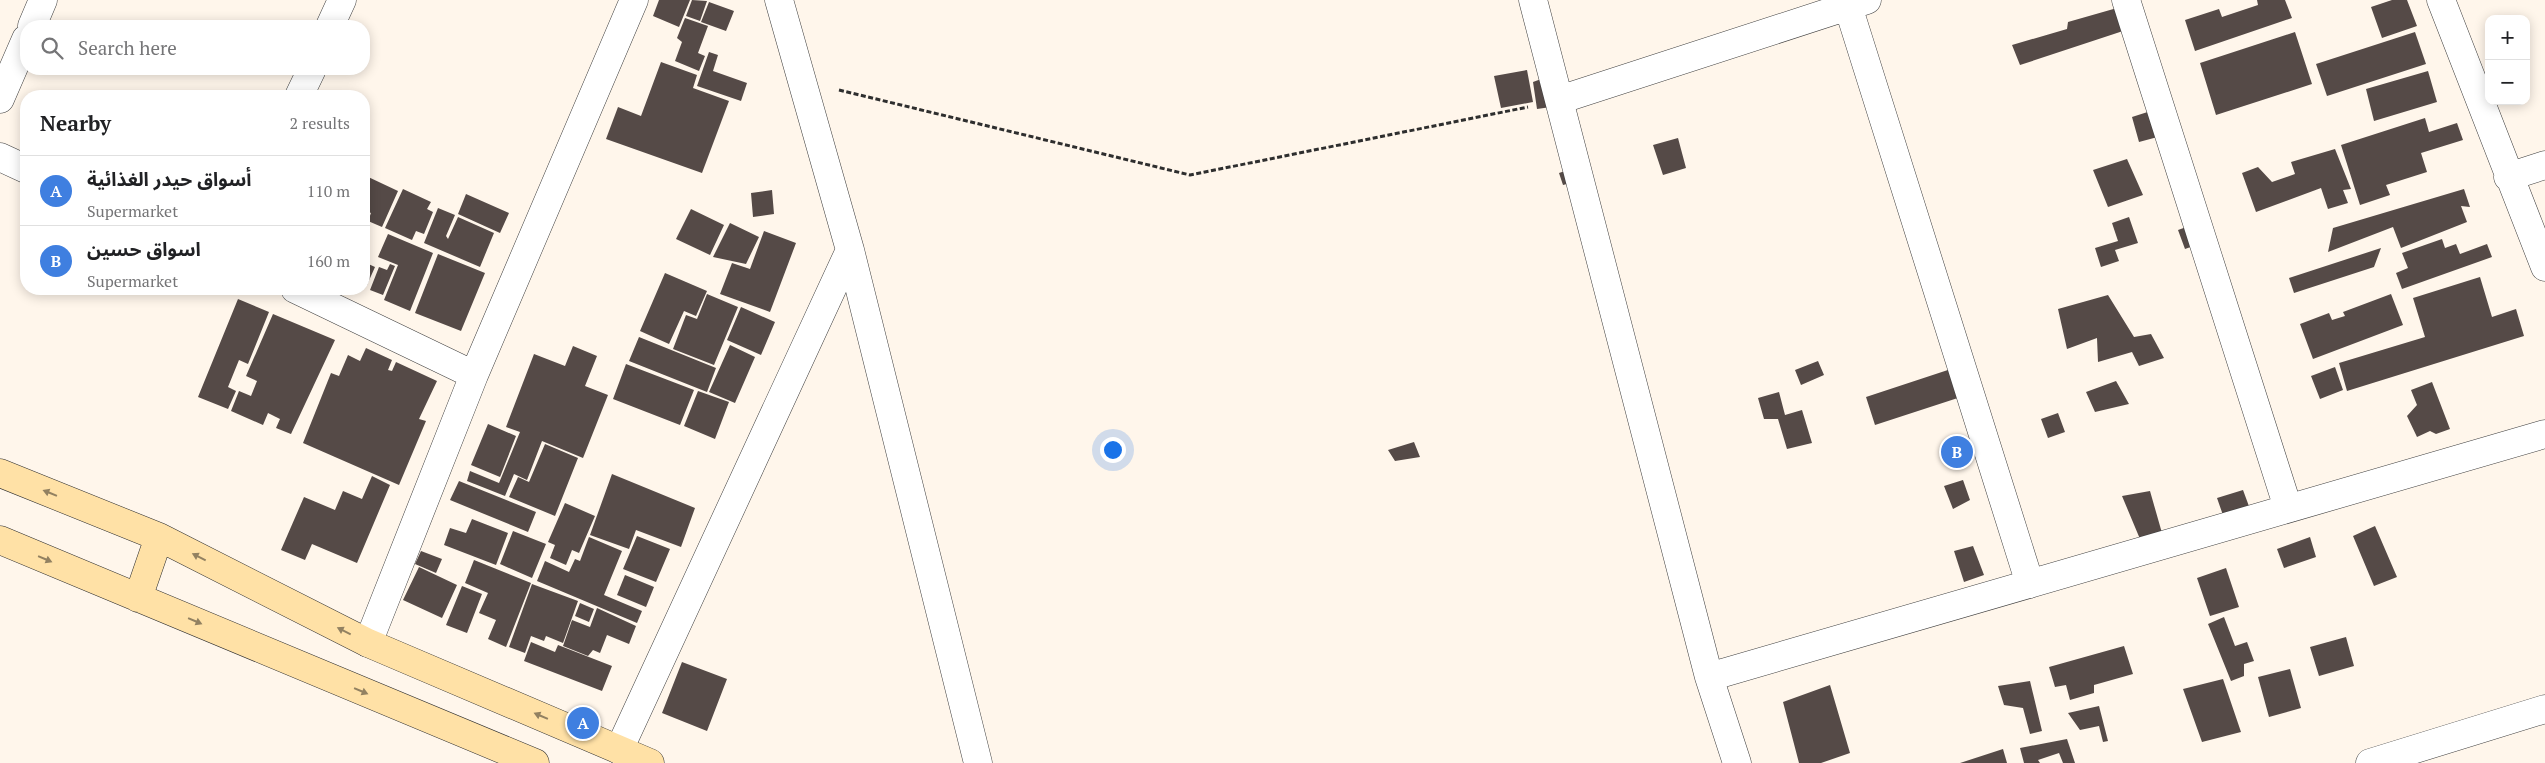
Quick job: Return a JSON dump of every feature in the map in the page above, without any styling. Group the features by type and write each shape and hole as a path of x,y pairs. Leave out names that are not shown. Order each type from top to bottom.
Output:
{"street":[{"path":"35,20 44,0"},
{"path":"333,20 342,0"},
{"path":"368,643 474,375 634,0"},
{"path":"779,0 850,250 978,763"},
{"path":"1533,0 1709,677 1737,763"},
{"path":"2126,0 2288,508"},
{"path":"2441,0 2508,177 2545,267"},
{"path":"1559,100 1857,3 2030,584"},
{"path":"0,99 20,53"},
{"path":"303,90 309,75"},
{"path":"0,157 20,166"},
{"path":"2508,177 2545,165"},
{"path":"619,750 850,250"},
{"path":"307,295 474,375"},
{"path":"1709,677 2545,434"},
{"path":"0,474 159,537 368,643 650,763"},
{"path":"138,598 159,537"},
{"path":"0,540 535,763"},
{"path":"2370,763 2545,709"}],"path":[{"path":"802,81 1190,175 1559,100"}],"building":[{"path":"659,0 690,0 679,27 653,16"},
{"path":"692,0 707,1 700,21 686,16"},
{"path":"2257,0 2285,0 2292,18 2195,51 2185,20 2219,9 2222,17 2258,5"},
{"path":"2392,0 2407,0 2417,26 2382,38 2371,7"},
{"path":"709,2 734,11 726,31 701,22"},
{"path":"2117,8 2123,31 2020,65 2012,45 2067,29 2068,22"},
{"path":"685,18 708,26 698,53 705,56 699,71 675,61 682,42 677,38"},
{"path":"2295,32 2312,84 2216,115 2200,63"},
{"path":"2415,32 2426,64 2327,96 2316,64"},
{"path":"709,52 718,55 713,71 747,83 741,101 697,86"},
{"path":"661,62 697,75 693,88 729,101 702,173 606,139 618,107 641,116"},
{"path":"1527,70 1533,102 1501,108 1494,76"},
{"path":"2428,71 2437,102 2374,121 2366,89"},
{"path":"1552,75 1558,106 1537,109 1533,82"},
{"path":"2157,109 2165,135 2139,142 2132,117"},
{"path":"2425,118 2429,132 2457,123 2463,140 2421,153 2427,172 2386,185 2390,195 2360,205 2341,145"},
{"path":"1678,138 1686,168 1663,175 1653,145"},
{"path":"2335,149 2351,189 2343,190 2348,203 2328,209 2321,188 2256,212 2242,173 2258,167 2272,182 2295,174 2291,162"},
{"path":"2127,159 2143,195 2108,207 2093,170"},
{"path":"1571,169 1575,182 1563,185 1559,173"},
{"path":"370,178 398,191 382,227 370,222"},
{"path":"403,189 431,202 427,209 433,212 424,234 416,231 412,240 385,228"},
{"path":"2464,189 2470,207 2461,206 2467,222 2401,248 2393,227 2328,252 2333,228"},
{"path":"772,190 774,214 753,217 751,193"},
{"path":"466,194 509,213 500,233 458,214"},
{"path":"438,208 455,215 446,236 448,239 458,217 494,233 480,267 424,243"},
{"path":"691,209 724,225 710,255 676,239"},
{"path":"2129,217 2138,243 2115,250 2119,261 2101,267 2095,248 2118,241 2112,223"},
{"path":"730,223 759,237 746,264 713,257"},
{"path":"2192,225 2199,244 2185,249 2178,230"},
{"path":"764,231 796,243 770,312 720,294 732,263 750,269"},
{"path":"388,234 433,253 410,311 384,300 398,265 378,257"},
{"path":"2442,239 2445,248 2456,244 2460,254 2487,244 2492,257 2402,289 2396,273 2408,268 2402,253"},
{"path":"2381,248 2374,267 2294,293 2289,278"},
{"path":"438,254 485,273 461,331 415,313"},
{"path":"390,264 395,266 383,295 370,290 379,267 387,270"},
{"path":"370,265 375,267 370,278"},
{"path":"665,273 707,291 696,316 684,311 669,344 640,331"},
{"path":"2480,277 2492,317 2516,309 2524,336 2347,391 2339,363 2425,337 2413,298"},
{"path":"707,294 738,307 714,365 673,349 686,315 697,319"},
{"path":"2391,294 2403,325 2313,359 2300,324 2329,313 2332,320 2345,316 2343,312"},
{"path":"2108,295 2134,337 2151,334 2164,358 2139,366 2132,352 2098,362 2097,338 2067,349 2058,309"},
{"path":"238,299 269,312 248,364 239,360 228,387 236,391 228,409 198,397"},
{"path":"741,307 775,322 761,355 727,340"},
{"path":"273,314 335,340 291,434 276,428 280,419 268,413 263,425 231,411 239,391 251,396 257,381 246,376"},
{"path":"639,337 716,368 707,392 629,361"},
{"path":"730,345 755,357 735,403 709,392"},
{"path":"573,346 597,356 585,386 608,395 583,458 542,441 527,480 514,474 505,496 467,481 470,471 499,483 520,432 506,427 534,354 565,366"},
{"path":"366,348 392,360 388,370 392,371 396,362 437,381 419,419 426,421 399,485 303,443 331,373 339,376 348,355 360,361"},
{"path":"1818,361 1824,375 1801,385 1795,370"},
{"path":"626,364 694,390 680,425 613,399"},
{"path":"1957,367 1967,395 1875,425 1866,397"},
{"path":"2335,367 2343,390 2320,399 2311,376"},
{"path":"2116,381 2129,404 2095,412 2086,392"},
{"path":"2432,382 2450,429 2436,434 2430,431 2417,437 2407,416 2417,405 2411,390"},
{"path":"698,391 729,402 715,439 684,426"},
{"path":"1779,392 1785,415 1802,410 1812,443 1787,449 1778,419 1764,419 1758,398"},
{"path":"2058,413 2065,432 2048,438 2041,419"},
{"path":"488,424 516,436 500,477 471,465"},
{"path":"1414,442 1420,457 1395,461 1388,450"},
{"path":"545,444 578,458 555,516 509,497 518,477 529,482"},
{"path":"612,474 695,508 681,547 636,530 629,549 590,535"},
{"path":"372,476 390,485 357,563 312,544 305,560 281,550 304,497 335,510 343,491 362,499"},
{"path":"1963,480 1970,500 1953,509 1944,486"},
{"path":"459,481 536,512 528,532 450,500"},
{"path":"2243,490 2250,509 2224,518 2217,498"},
{"path":"2150,491 2162,533 2140,539 2122,496"},
{"path":"565,503 595,516 579,553 572,550 566,565 550,558 555,545 548,542"},
{"path":"472,519 508,533 496,565 444,545 450,528 466,533"},
{"path":"2375,526 2397,577 2374,586 2353,536"},
{"path":"513,531 546,544 532,578 500,564"},
{"path":"637,536 670,549 656,582 623,569"},
{"path":"589,537 622,551 604,595 642,611 637,623 537,581 545,561 569,572 575,559 580,561"},
{"path":"2310,537 2316,557 2284,568 2277,549"},
{"path":"1973,546 1984,575 1964,582 1954,551"},
{"path":"421,551 442,559 436,573 415,564"},
{"path":"474,560 531,583 506,647 488,639 496,620 479,613 488,593 465,583"},
{"path":"419,567 457,585 442,618 403,600"},
{"path":"2226,568 2239,607 2210,616 2197,578"},
{"path":"625,575 654,587 646,607 617,595"},
{"path":"532,584 578,601 563,643 546,636 544,641 531,636 525,653 509,647"},
{"path":"462,586 482,594 467,633 446,625"},
{"path":"580,603 594,609 589,622 575,616"},
{"path":"597,608 636,626 629,644 607,635 600,653 593,650 588,656 563,646 572,620 590,627"},
{"path":"2224,617 2235,646 2247,642 2254,661 2244,664 2244,676 2231,681 2208,624"},
{"path":"2346,637 2354,666 2319,676 2310,647"},
{"path":"531,642 555,652 558,645 612,666 602,691 524,661"},
{"path":"2124,646 2133,674 2094,685 2094,693 2070,700 2066,685 2055,687 2049,667"},
{"path":"682,662 727,679 707,731 662,713"},
{"path":"2290,669 2301,708 2269,717 2258,677"},
{"path":"2223,679 2241,732 2202,742 2183,689"},
{"path":"2030,681 2042,731 2030,734 2023,708 2004,705 1998,686"},
{"path":"1830,685 1850,753 1821,763 1799,763 1783,702"},
{"path":"2099,706 2108,741 2103,742 2099,726 2080,730 2068,713"},
{"path":"2067,739 2075,763 2063,763 2059,753 2038,760 2040,763 2024,763 2020,748"},
{"path":"2003,749 2007,763 1960,763"}],"place":[{"name":"اسواق حسين","path":"1957,452"},
{"name":"أسواق حيدر الغذائية","path":"583,723"}]}
